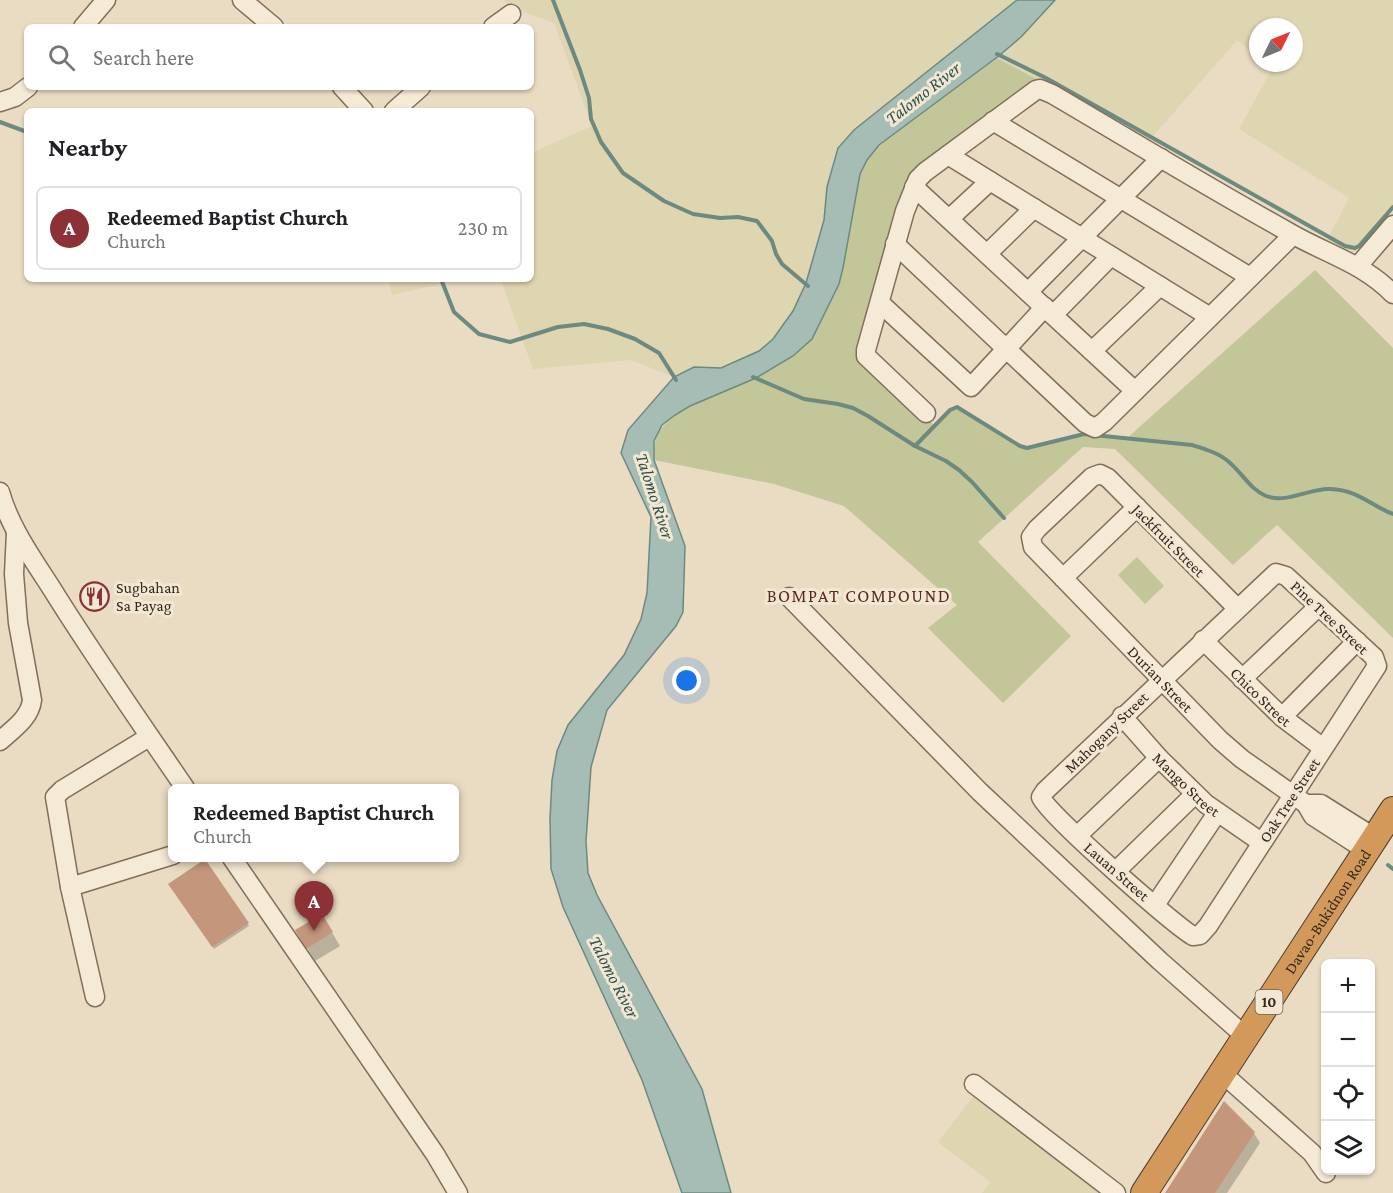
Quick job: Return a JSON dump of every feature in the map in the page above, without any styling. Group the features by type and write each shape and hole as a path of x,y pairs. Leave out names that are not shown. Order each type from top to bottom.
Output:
{"highway":[{"name":"Davao-Bukidnon Road","path":"1144,1193 1393,810"}],"street":[{"path":"86,24 106,0"},
{"path":"242,0 270,24"},
{"path":"496,24 511,14"},
{"path":"926,413 866,356 895,244 914,187 925,172 1031,92 1040,89 1293,235 1358,266 1377,278 1393,294"},
{"path":"0,102 15,97 24,90"},
{"path":"345,90 361,108"},
{"path":"397,108 418,90"},
{"path":"993,121 1250,277"},
{"path":"948,155 1210,317"},
{"path":"1028,292 1161,158"},
{"path":"949,219 990,181"},
{"path":"914,187 1135,391"},
{"path":"987,254 1034,208"},
{"path":"1358,266 1393,225"},
{"path":"895,244 1006,349 1090,426 1095,428 1293,235"},
{"path":"880,303 970,387 1006,349 1111,256"},
{"path":"1092,351 1160,286"},
{"name":"Jackfruit Street","path":"1030,537 1092,477 1100,474 1108,478 1237,608"},
{"path":"0,492 3,515 182,784"},
{"path":"1063,578 1137,507"},
{"path":"0,741 23,720 29,712 32,700 18,623 14,574 16,532"},
{"name":"Durian Street","path":"1030,537 1033,547 1161,680 1242,759 1299,799 1313,816 1371,844"},
{"name":"Mahogany Street","path":"1041,797 1122,716 1273,574 1280,573"},
{"name":"Pine Tree Street","path":"1280,573 1374,657 1377,664"},
{"path":"789,597 980,792 1160,961 1246,1036"},
{"path":"1242,679 1319,606"},
{"name":"Chico Street","path":"1203,640 1282,717 1323,748"},
{"path":"1282,717 1357,642"},
{"name":"Oak Tree Street","path":"1200,935 1262,842 1299,799 1323,748 1377,664"},
{"name":"Mango Street","path":"1122,716 1195,794 1217,813 1262,842"},
{"path":"95,997 70,887 56,797 62,790 149,736"},
{"path":"1077,836 1159,758"},
{"path":"1116,871 1195,794"},
{"name":"Lauan Street","path":"1041,797 1045,805 1077,836 1155,905 1193,936 1200,935"},
{"path":"1155,905 1217,813"},
{"path":"70,887 168,857"},
{"path":"234,862 435,1154 459,1193"},
{"path":"1222,1073 1312,1153 1321,1166"},
{"path":"974,1084 1116,1193"}],"shaded area":[{"path":"504,0 1017,0 854,130 838,148 827,187 824,220 806,283 793,311 773,339 759,351 721,368 694,367 674,377 631,360 533,369 501,282 534,282 534,152 592,126 554,23 509,6"},
{"path":"1055,0 1393,0 1393,211 1364,246 1353,252 1345,250 1327,240 1349,198 1239,129 1270,72 1303,72 1303,18 1249,18 1249,49 1237,40 1149,141 997,58 1022,36"},
{"path":"389,282 449,282 392,295"},
{"path":"976,1093 1105,1193 982,1193 990,1182 938,1142"}],"green space":[{"path":"997,58 1042,82 914,173 861,355 934,425 950,410 957,407 1020,446 1027,448 1084,434 1126,439 1315,270 1393,348 1393,638 1277,525 1233,565 1115,449 1083,447 978,542 1071,636 1003,703 928,628 957,605 844,506 774,484 654,460 658,434 675,415 812,339 839,284 860,174 867,160 879,145"},
{"path":"1137,557 1164,586 1145,604 1118,575"}],"water":[{"name":"Talomo River","path":"1017,0 1055,0 1022,36 1000,55 879,145 867,160 860,174 839,284 812,339 793,356 756,378 690,406 675,415 662,425 654,441 654,460 685,546 683,612 676,626 607,710 591,767 586,841 588,873 597,895 702,1089 731,1193 682,1193 642,1080 563,907 551,869 550,819 552,780 557,751 568,725 624,655 641,619 647,593 651,517 621,453 628,430 674,377 694,367 721,368 759,351 773,339 793,311 806,283 824,220 827,187 838,148 854,130"}],"building":[{"path":"201,862 207,862 249,923 212,947 168,884"},
{"path":"322,914 333,932 306,949 295,930"},
{"path":"1224,1101 1255,1132 1215,1193 1165,1193"}],"waterway":[{"path":"553,0 589,98 591,119 601,142 623,173 664,201 693,214 720,218 738,217 757,221 772,241 782,264 808,286"},
{"path":"997,54 1046,78 1345,246 1355,248 1359,246 1393,207"},
{"path":"0,122 24,131"},
{"path":"442,282 454,312 479,334 510,342 558,327 584,324 608,329 635,339 659,353 676,380"},
{"path":"753,377 804,399 838,404 853,408 868,416 915,446 959,470 1004,518"},
{"path":"915,446 950,410 957,407 1020,446 1027,448 1084,434 1192,445 1225,459 1256,490 1266,496 1282,498 1322,489 1340,490 1356,495 1393,514"},
{"path":"1388,865 1393,869"}],"place":[{"name":"Sugbahan Sa Payag","path":"95,596"},
{"name":"Redeemed Baptist Church","path":"314,931"}],"district":[{"name":"BOMPAT COMPOUND","path":"859,596"}]}
